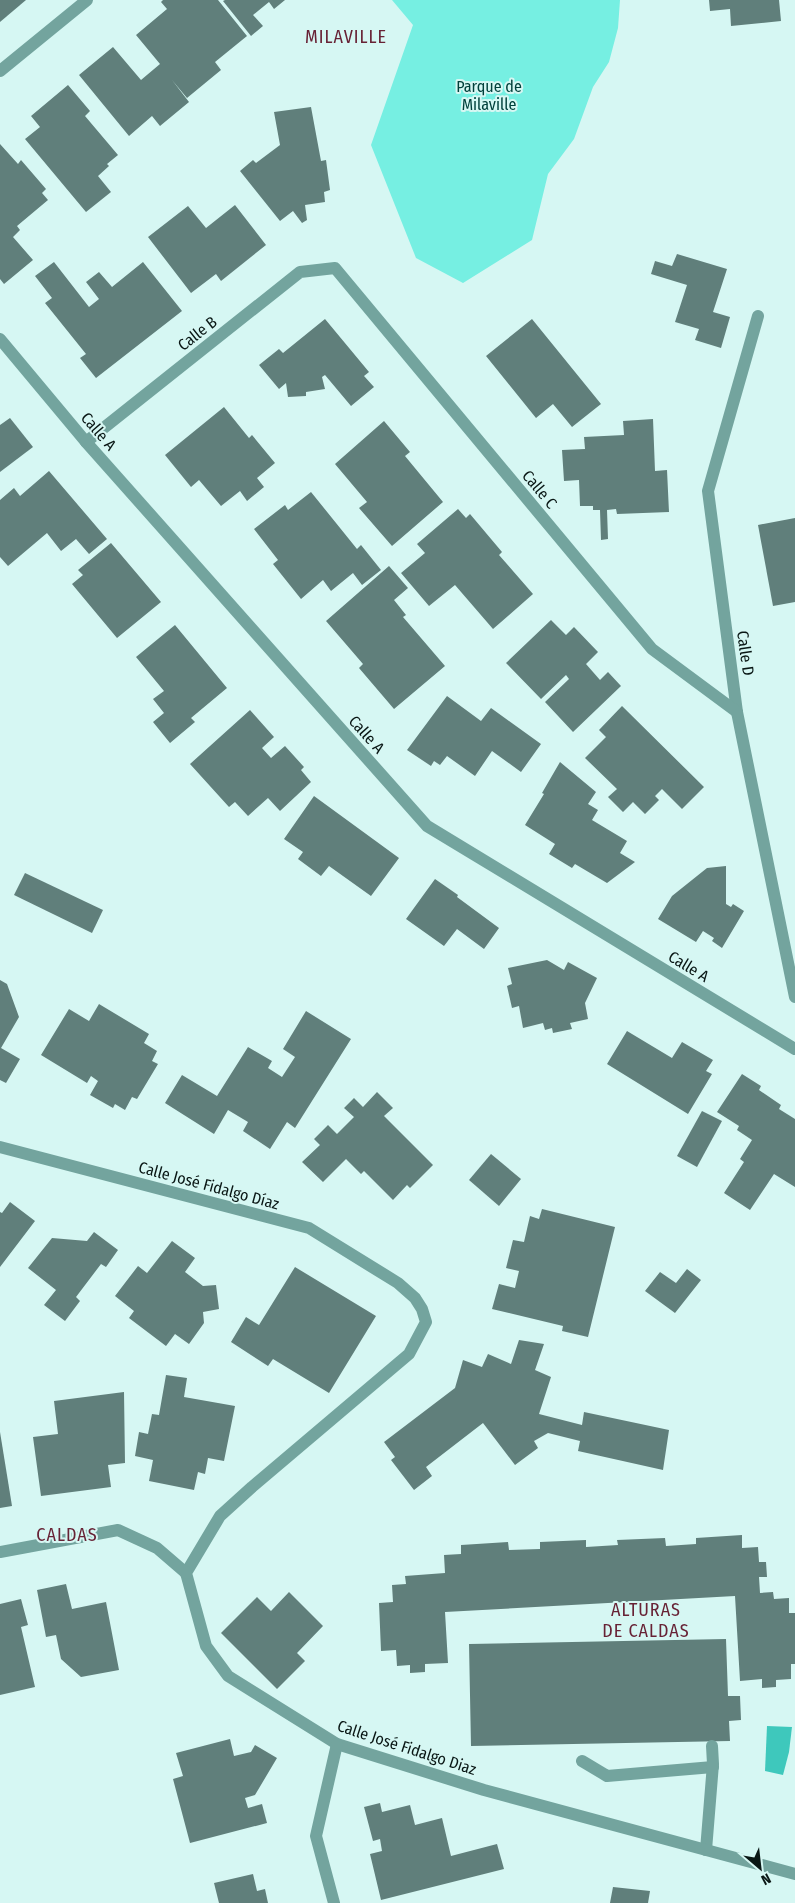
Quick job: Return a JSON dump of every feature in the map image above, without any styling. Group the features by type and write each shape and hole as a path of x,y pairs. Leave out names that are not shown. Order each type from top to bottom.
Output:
{"street":[{"path":"0,71 87,0"},
{"name":"Calle B","path":"86,442 300,272 335,268"},
{"name":"Calle C","path":"335,268 652,649 737,712"},
{"name":"Calle D","path":"758,316 708,491 737,712 795,997"},
{"name":"Calle A","path":"0,339 86,442 427,826 795,1049"},
{"name":"Calle José Fidalgo Díaz","path":"0,1147 309,1228 398,1283 415,1298 422,1309 426,1322 409,1354 220,1516 186,1573"},
{"path":"0,1552 118,1530 157,1548 186,1573"},
{"name":"Calle José Fidalgo Diaz","path":"186,1573 206,1646 228,1676 337,1744 484,1790 795,1874"},
{"path":"334,1903 316,1836 337,1744"},
{"path":"706,1850 713,1768 712,1746"},
{"path":"582,1761 607,1776 713,1768"}],"green space":[{"name":"Parque de Milaville","path":"392,0 620,0 618,28 609,62 593,87 574,139 548,174 532,240 463,283 416,258 371,145 413,25"}],"shaded area":[{"path":"767,1726 792,1727 789,1752 783,1775 765,1771"}],"building":[{"path":"0,0 26,0 0,22"},
{"path":"163,0 218,0 247,36 215,62 221,70 187,98 172,80 189,102 160,126 152,116 129,136 79,75 113,47 141,80 160,64 136,35 167,9 161,2"},
{"path":"285,0 274,9 269,2 253,15 263,26 251,36 223,1"},
{"path":"709,0 779,0 781,21 731,26 730,9 710,11"},
{"path":"68,85 90,111 85,116 118,155 107,164 109,166 98,176 111,192 86,212 25,139 40,127 31,116"},
{"path":"311,107 321,161 326,160 330,190 324,192 325,202 305,205 307,220 302,223 293,211 280,221 240,171 253,160 256,163 280,145 274,112"},
{"path":"0,144 18,164 21,160 46,189 42,193 48,200 17,226 20,230 13,237 33,260 4,284 0,279"},
{"path":"235,205 266,245 221,281 216,274 191,293 148,237 188,206 206,228"},
{"path":"677,254 727,269 713,312 730,317 721,348 695,340 699,329 675,322 687,285 651,274 655,261 672,266"},
{"path":"54,262 89,307 99,299 86,282 99,272 112,287 143,262 182,311 96,378 80,358 86,354 45,303 52,298 35,276"},
{"path":"325,319 369,372 364,376 374,387 351,406 325,375 322,377 325,389 306,392 306,396 288,397 286,383 279,389 259,365 279,349 283,353"},
{"path":"532,319 601,404 572,427 553,404 536,418 486,356"},
{"path":"224,407 249,438 252,435 275,463 257,478 264,487 247,501 240,491 221,506 199,480 191,487 165,455"},
{"path":"10,418 33,447 0,472 0,425"},
{"path":"653,419 655,471 667,470 669,512 617,514 616,509 607,510 608,539 601,540 600,510 593,510 593,506 580,506 579,480 564,481 562,450 585,449 584,437 624,435 623,421"},
{"path":"384,421 410,452 405,456 443,502 392,546 359,508 367,502 335,464"},
{"path":"49,471 107,539 89,554 76,539 61,551 47,533 8,566 0,557 0,500 14,488 20,496"},
{"path":"311,492 357,549 361,545 381,570 362,585 353,573 331,591 323,580 301,599 273,564 278,560 254,529 285,505 288,510"},
{"path":"458,509 466,518 470,514 502,552 499,555 533,594 493,629 455,585 429,606 401,573 425,553 417,544"},
{"path":"795,518 795,602 773,606 758,525"},
{"path":"111,543 161,602 117,638 72,584 83,575 78,570"},
{"path":"389,566 408,588 394,600 406,615 403,617 445,666 394,709 359,668 363,664 326,621"},
{"path":"551,620 566,635 574,627 598,652 586,664 600,680 608,672 621,686 573,732 545,702 569,679 566,675 541,699 506,663"},
{"path":"175,625 227,688 191,718 195,722 170,743 153,722 164,713 153,699 164,691 136,657"},
{"path":"447,696 481,721 491,708 541,744 521,772 492,751 475,776 447,756 440,765 434,761 431,766 407,750"},
{"path":"622,706 704,787 682,809 662,789 655,796 659,800 645,814 633,802 623,812 608,797 617,789 585,758 606,737 599,730"},
{"path":"250,710 274,737 262,748 271,758 285,746 304,767 301,770 311,782 280,811 268,798 248,816 235,802 229,807 190,764"},
{"path":"560,762 596,792 588,804 598,810 592,820 627,841 620,853 635,862 607,883 575,864 572,868 549,854 555,844 525,825 544,794 542,793"},
{"path":"314,796 399,858 371,896 329,866 321,876 298,859 303,852 284,839"},
{"path":"726,866 726,904 731,907 733,904 744,911 722,948 712,941 714,938 703,931 696,942 658,919 672,896 707,868"},
{"path":"25,873 103,910 92,933 14,895"},
{"path":"435,879 499,928 484,949 457,929 444,946 406,919"},
{"path":"547,960 564,970 568,962 597,978 585,1003 588,1019 570,1023 572,1029 553,1033 552,1028 545,1030 543,1023 523,1028 519,1006 512,1008 507,986 512,984 508,968"},
{"path":"0,980 7,984 19,1017 1,1048 20,1059 6,1083 0,1080"},
{"path":"99,1004 149,1034 144,1043 157,1051 152,1061 158,1064 137,1099 132,1097 125,1110 115,1104 113,1108 90,1095 98,1081 91,1076 87,1083 41,1055 69,1009 89,1021"},
{"path":"306,1011 351,1039 295,1128 287,1122 270,1149 243,1131 248,1122 228,1110 214,1134 165,1103 182,1075 217,1096 248,1047 272,1061 268,1068 282,1077 295,1057 283,1049"},
{"path":"627,1031 672,1058 682,1042 713,1060 706,1071 712,1074 688,1114 607,1064"},
{"path":"742,1074 761,1086 759,1090 781,1105 779,1109 795,1119 795,1187 774,1174 750,1210 724,1193 744,1162 740,1159 752,1140 737,1130 739,1126 717,1112"},
{"path":"377,1092 393,1108 384,1116 433,1165 410,1188 407,1185 393,1200 364,1171 361,1174 346,1159 323,1182 302,1162 320,1145 314,1139 328,1125 337,1134 354,1117 344,1108 354,1098 363,1107"},
{"path":"702,1111 722,1121 697,1167 677,1156"},
{"path":"491,1154 521,1179 499,1206 469,1180"},
{"path":"10,1202 35,1221 0,1267 0,1212 2,1213"},
{"path":"542,1209 615,1227 588,1337 562,1331 563,1326 492,1309 499,1284 515,1288 519,1271 506,1268 513,1240 524,1242 530,1216 539,1219"},
{"path":"94,1232 118,1250 106,1267 101,1264 76,1297 80,1301 65,1321 44,1305 56,1290 28,1268 52,1238 87,1241"},
{"path":"172,1241 195,1258 185,1272 203,1286 216,1285 219,1309 203,1312 204,1323 189,1344 175,1334 166,1346 129,1318 134,1311 115,1296 138,1266 147,1273"},
{"path":"295,1267 376,1316 329,1393 273,1359 268,1366 231,1342 246,1317 259,1325"},
{"path":"687,1269 701,1280 675,1313 645,1291 660,1272 676,1283"},
{"path":"519,1340 544,1344 535,1370 551,1377 539,1414 582,1425 584,1412 669,1430 663,1470 578,1451 580,1441 548,1433 534,1441 538,1448 515,1465 483,1423 426,1467 432,1476 414,1490 391,1460 395,1457 384,1442 455,1388 463,1360 482,1367 488,1354 511,1364"},
{"path":"166,1375 187,1378 184,1397 235,1406 224,1461 208,1458 205,1474 198,1472 194,1490 149,1481 153,1460 135,1456 139,1432 148,1434 152,1414 159,1415"},
{"path":"124,1392 125,1463 108,1465 111,1487 41,1496 33,1437 58,1434 54,1401"},
{"path":"0,1432 12,1506 0,1508"},
{"path":"742,1535 742,1548 758,1547 759,1562 766,1562 767,1577 759,1577 760,1593 773,1592 774,1599 789,1598 789,1613 795,1613 795,1664 791,1664 791,1679 776,1680 776,1687 762,1688 762,1679 740,1681 735,1596 445,1612 448,1663 425,1664 425,1672 410,1673 410,1665 397,1666 396,1650 381,1651 379,1603 393,1602 392,1585 406,1584 405,1576 445,1573 444,1555 461,1554 461,1545 508,1542 509,1550 540,1549 540,1542 586,1540 586,1547 618,1545 617,1540 665,1538 666,1546 696,1544 696,1538"},
{"path":"66,1584 72,1609 106,1602 119,1670 81,1677 61,1659 56,1635 46,1637 37,1590"},
{"path":"289,1592 323,1626 297,1653 305,1661 277,1689 221,1633 257,1597 271,1611"},
{"path":"21,1599 28,1625 21,1627 35,1687 0,1695 0,1604"},
{"path":"726,1639 728,1696 740,1696 741,1720 729,1721 730,1741 471,1746 469,1644"},
{"path":"230,1739 234,1756 251,1752 255,1745 277,1758 255,1795 245,1798 248,1808 262,1804 267,1823 190,1843 173,1779 183,1776 176,1753"},
{"path":"380,1803 382,1812 410,1805 415,1825 442,1818 451,1856 497,1844 504,1869 381,1900 370,1854 382,1851 380,1839 373,1841 364,1807"},
{"path":"253,1874 257,1891 265,1889 268,1903 219,1903 214,1883"},
{"path":"613,1887 650,1891 648,1903 610,1903"}],"district":[{"name":"MILAVILLE","path":"346,37"},
{"name":"CALDAS","path":"67,1535"},
{"name":"ALTURAS DE CALDAS","path":"646,1620"}]}
